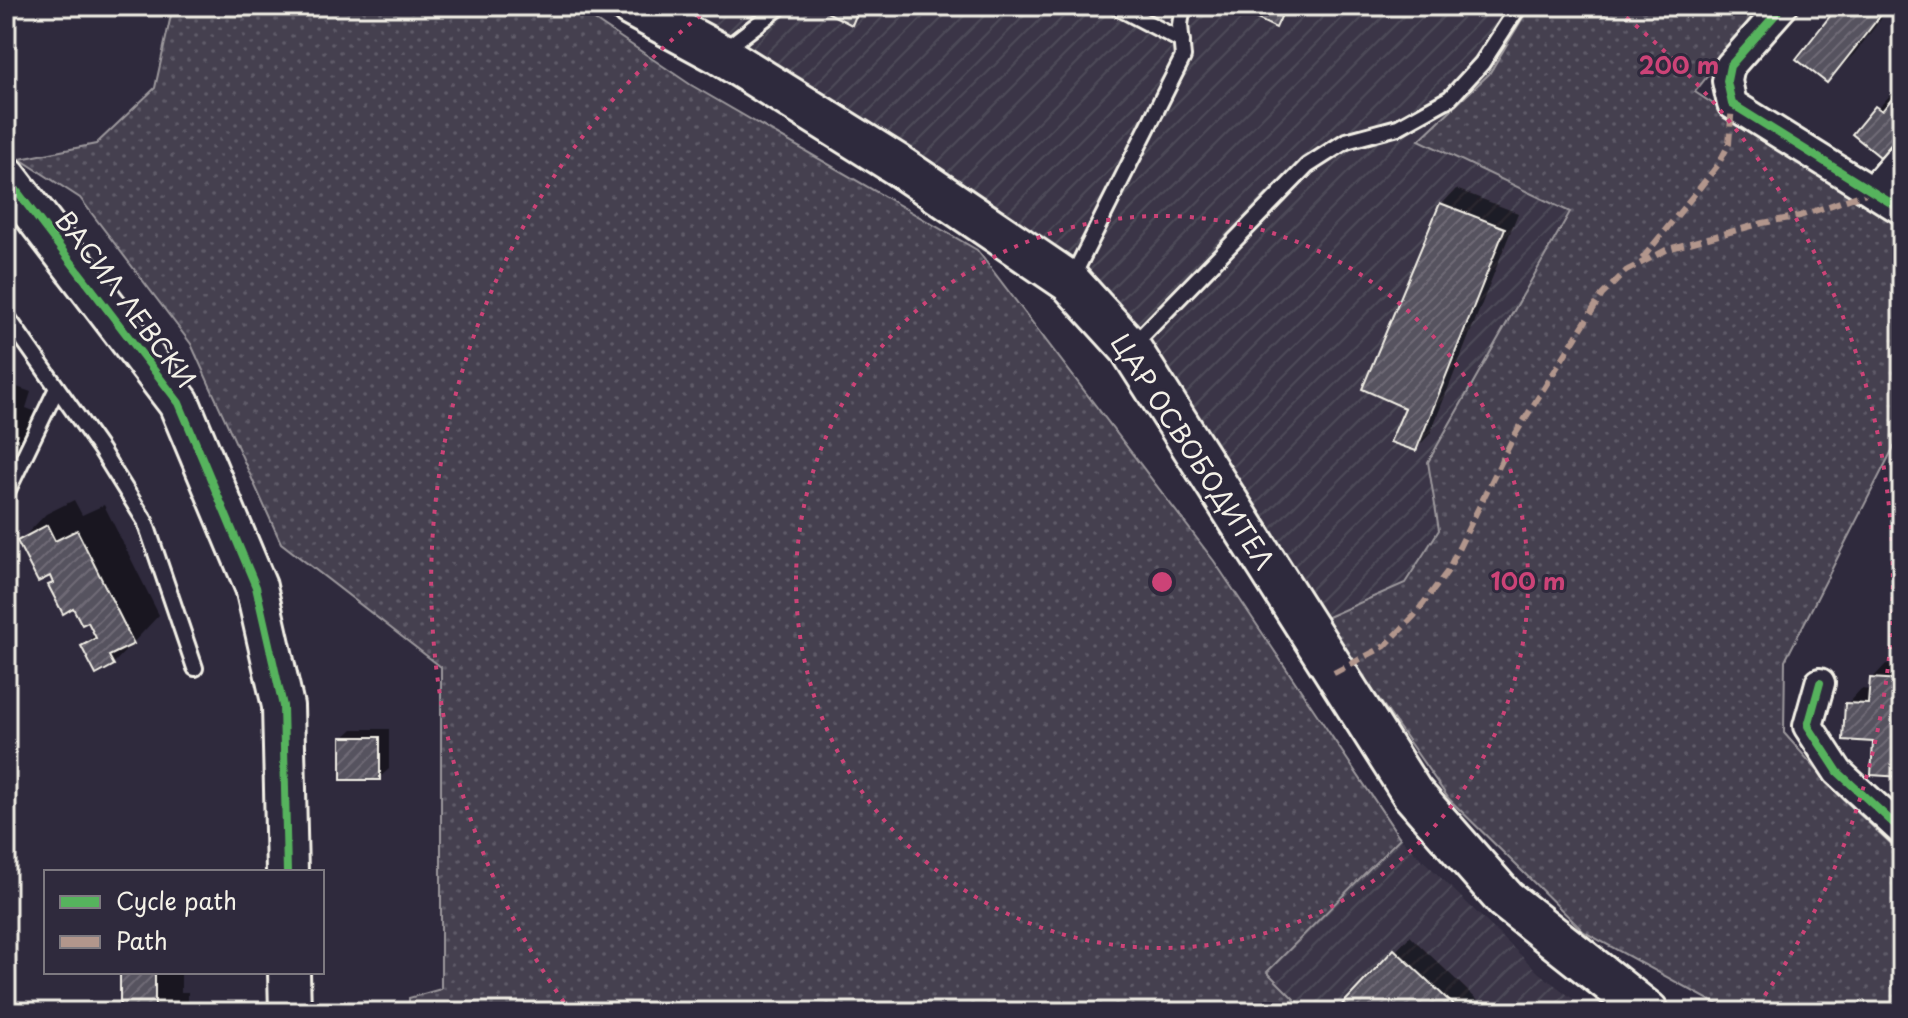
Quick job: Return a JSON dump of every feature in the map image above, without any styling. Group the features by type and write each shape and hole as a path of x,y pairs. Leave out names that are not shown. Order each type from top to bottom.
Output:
{"main road":[{"name":"ЦАР ОСВОБОДИТЕЛ","path":"631,6 720,54 896,164 1070,282 1130,348 1412,793 1505,899 1648,1012"},
{"name":"ВАСИЛ ЛЕВСКИ","path":"6,179 179,403 256,587 283,706 287,870"},
{"path":"289,974 290,1012"}],"street":[{"path":"1783,6 1730,66 1727,81 1732,104 1902,210"},
{"path":"1872,191 1902,156"},
{"path":"1820,683 1808,726 1838,772 1902,831"}],"lane":[{"path":"720,54 781,6"},
{"path":"1115,6 1182,41"},
{"path":"1070,282 1183,57 1180,25 1183,6"},
{"path":"1130,348 1307,166 1346,141 1398,127 1450,98 1482,63 1519,6"},
{"path":"6,315 101,450 145,521 195,668"},
{"path":"6,494 57,388"}],"shaded area":[{"path":"173,6 574,6 691,85 977,250 1214,561 1400,838 1267,972 1307,1012 409,1012 409,998 441,989 441,667 281,543 191,344 80,198 20,159 96,144 155,88"},
{"path":"685,6 1530,6 1489,74 1420,140 1570,212 1428,462 1439,530 1406,583 1323,619 1148,336 1036,232"},
{"path":"1530,6 1584,6 1605,14 1608,6 1762,6 1695,92 1902,228 1902,431 1785,661 1784,733 1842,798 1902,854 1902,1012 1731,1012 1584,932 1449,799 1323,619 1405,583 1439,530 1428,462 1570,212 1419,140 1489,74"},
{"path":"1400,838 1539,973 1590,1012 1307,1012 1267,972"}],"building":[{"path":"815,6 860,6 852,25"},
{"path":"1230,6 1286,6 1276,28"},
{"path":"1838,6 1888,6 1827,83 1796,59"},
{"path":"1902,86 1902,139 1885,161 1852,134 1875,106 1882,111"},
{"path":"1440,203 1505,228 1416,451 1390,442 1405,408 1362,389"},
{"path":"47,525 55,541 77,530 134,644 109,656 114,665 96,675 81,646 96,638 88,622 82,625 73,608 63,614 48,585 53,583 50,576 38,582 17,541"},
{"path":"1870,678 1902,680 1902,777 1871,775 1873,742 1843,740 1845,703 1868,704"},
{"path":"341,737 380,737 380,780 341,780"},
{"path":"1394,949 1461,1012 1336,1011"},
{"path":"120,974 155,974 155,1012 120,1012"}],"marked path":[{"path":"1642,259 1718,165 1729,144 1732,104"},
{"path":"1334,673 1385,646 1414,616 1447,572 1513,438 1602,295 1626,271 1668,249 1800,216 1872,191"}],"cycle path":[{"path":"1783,6 1730,66 1727,81 1732,104 1902,210"},
{"path":"6,177 179,403 256,587 283,706 287,870"},
{"path":"1820,683 1808,726 1838,772 1902,831"}]}
